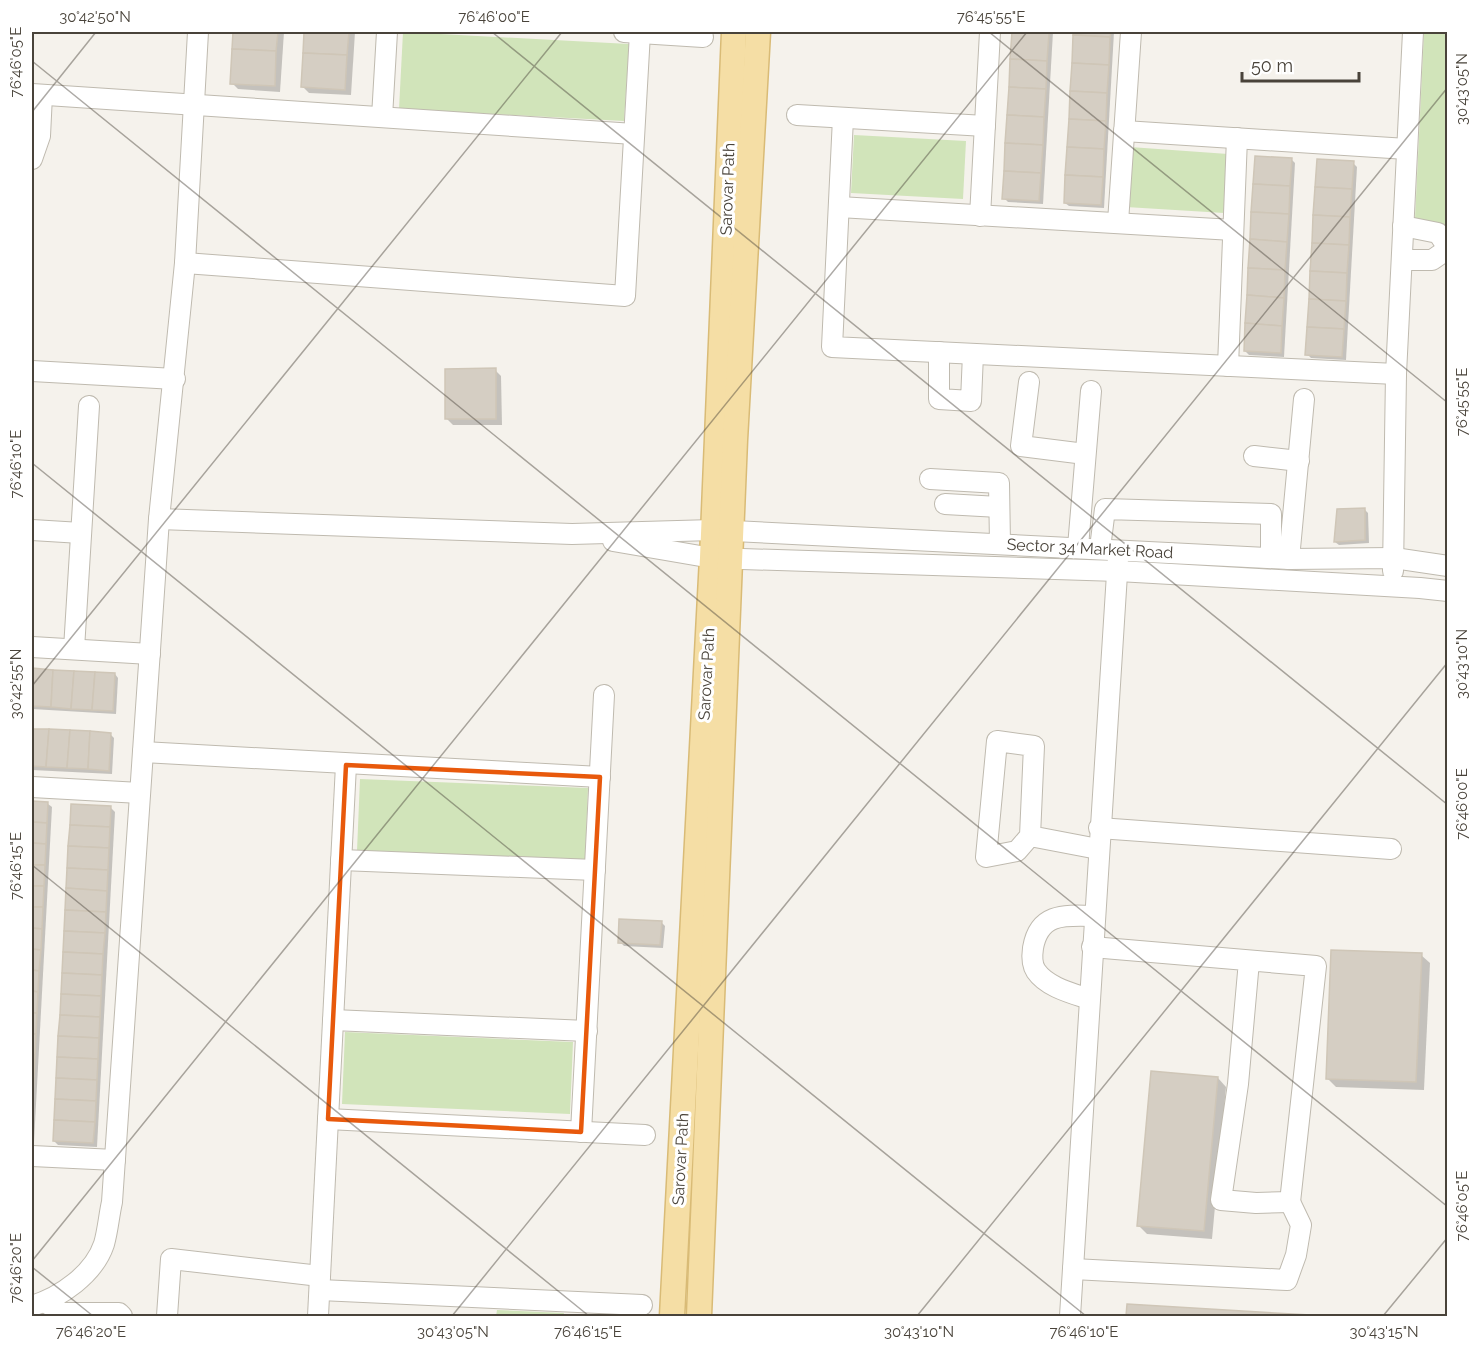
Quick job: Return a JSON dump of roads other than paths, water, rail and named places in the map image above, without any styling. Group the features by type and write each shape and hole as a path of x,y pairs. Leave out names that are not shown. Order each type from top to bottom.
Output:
{"main road":[{"name":"Sarovar Path","path":"699,1317 723,530 734,32"},
{"name":"Sarovar Path","path":"723,530 758,32"},
{"name":"Sarovar Path","path":"672,1317 722,559"}],"street":[{"path":"38,1304 84,1277 104,1245 112,1202 159,519 175,378 198,32"},
{"path":"382,117 387,32"},
{"path":"184,263 625,296 634,134 632,32 703,37"},
{"path":"980,216 990,32"},
{"path":"1118,222 1131,32"},
{"path":"1392,586 1396,374 1413,32"},
{"path":"32,159 40,135 37,95 634,134"},
{"path":"797,115 985,126"},
{"path":"843,118 832,347 1396,374"},
{"path":"1124,131 1407,149"},
{"path":"1228,366 1237,138"},
{"path":"839,207 1233,230"},
{"path":"1402,260 1432,260 1448,248 1438,233 1403,226"},
{"path":"939,352 939,399 970,401 973,354"},
{"path":"32,371 175,378"},
{"path":"1029,382 1021,446 1085,454"},
{"path":"1078,548 1090,391"},
{"path":"1280,559 1299,461 1304,399"},
{"path":"74,649 89,406"},
{"path":"1254,456 1299,461"},
{"path":"930,479 999,483 1000,543"},
{"path":"945,504 999,507"},
{"path":"1070,1317 1099,828 1118,571 1110,549 1106,509 1271,514 1280,559"},
{"path":"159,519 572,534 722,559 1118,571 1448,591"},
{"path":"32,530 81,533"},
{"name":"Sector 34 Market Road","path":"572,534 723,530 1280,559 1394,558 1448,566"},
{"path":"32,647 150,654"},
{"path":"581,1132 604,695"},
{"path":"997,741 1034,746 1030,836 1017,851 986,857 997,741"},
{"path":"143,752 346,765 600,777"},
{"path":"318,1317 346,765"},
{"path":"32,787 140,793"},
{"path":"1099,828 1391,849"},
{"path":"1030,836 1098,849"},
{"path":"341,860 595,870"},
{"path":"1089,999 1045,981 1035,970 1032,954 1036,934 1043,925 1056,917 1094,916"},
{"path":"1072,1269 1287,1280 1296,1255 1301,1225 1290,1202 1316,966 1092,947"},
{"path":"1248,961 1238,1084 1221,1200 1256,1203 1290,1202"},
{"path":"333,1020 586,1031"},
{"path":"328,1119 645,1135"},
{"path":"32,1156 115,1160"},
{"path":"167,1317 171,1259 488,1307 572,1309 642,1305"},
{"path":"38,1304 62,1313 119,1313 122,1317"}]}
